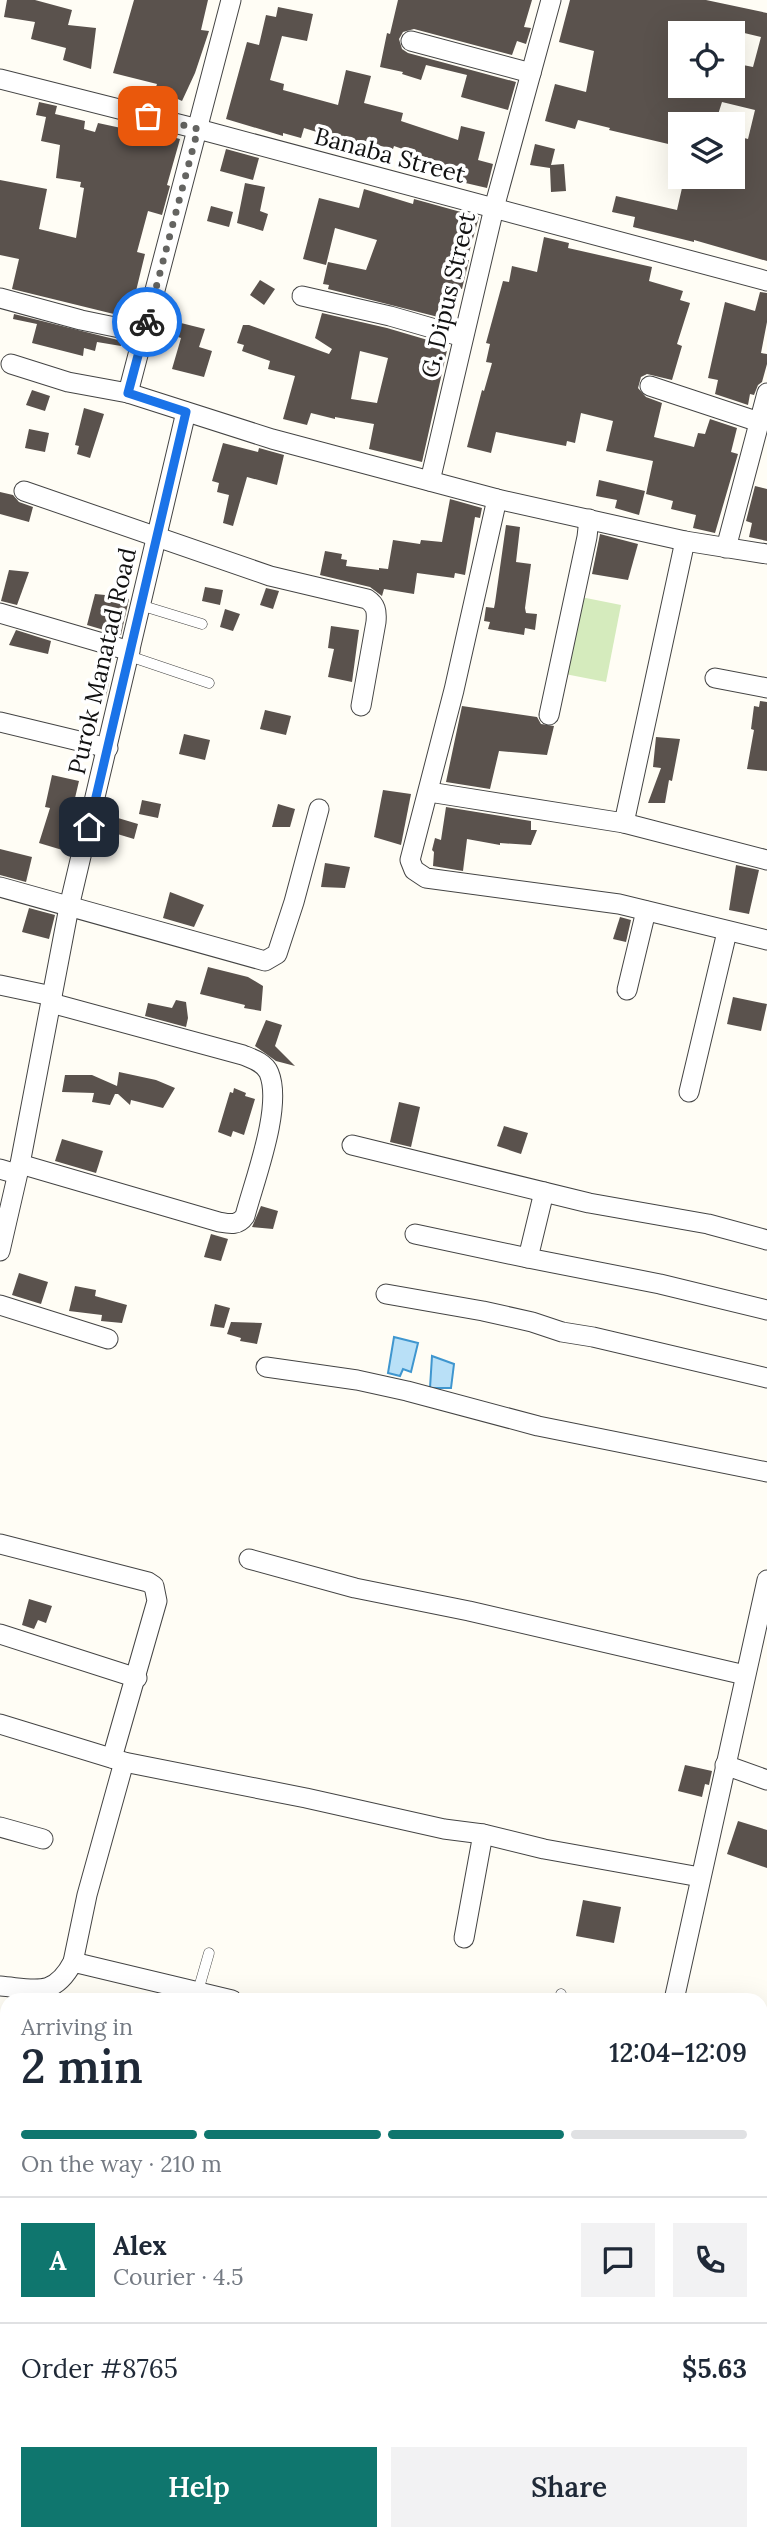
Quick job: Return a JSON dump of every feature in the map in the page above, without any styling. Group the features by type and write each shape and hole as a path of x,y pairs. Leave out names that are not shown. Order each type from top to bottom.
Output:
{"street":[{"path":"128,393 231,0"},
{"name":"G. Dipus Street","path":"430,481 494,208 551,0"},
{"path":"411,41 531,73"},
{"name":"Banaba Street","path":"0,79 767,281"},
{"path":"302,296 390,316 463,337"},
{"path":"0,298 81,320 144,333"},
{"path":"11,364 68,382 128,393 272,439 497,499 685,541 767,554"},
{"path":"650,386 759,422"},
{"path":"726,548 767,393"},
{"name":"Purok Manatad Road","path":"0,1251 12,1169 52,1000 69,907 186,412"},
{"path":"24,491 270,576 367,599 377,610 361,706"},
{"path":"497,499 411,860 414,870 419,875 619,904 767,940"},
{"path":"549,715 589,519"},
{"path":"624,823 685,541"},
{"path":"0,613 129,654"},
{"path":"715,678 767,688"},
{"path":"0,722 108,748"},
{"path":"429,792 624,823 767,860"},
{"path":"0,887 265,961 277,954 295,902 319,809"},
{"path":"627,989 646,911"},
{"path":"689,1092 727,932"},
{"path":"0,985 243,1055 261,1063 269,1072 273,1115 245,1216 235,1224 12,1169"},
{"path":"352,1144 589,1203 708,1224 767,1240"},
{"path":"527,1258 544,1192"},
{"path":"415,1234 660,1284 767,1310"},
{"path":"386,1294 483,1311 562,1332 767,1378"},
{"path":"0,1305 108,1339"},
{"path":"266,1367 357,1380 538,1426 767,1472"},
{"path":"0,1544 148,1582 154,1586 157,1593 73,1962 57,1984 43,1989 0,1986"},
{"path":"249,1559 355,1588 469,1611 745,1675"},
{"path":"676,1993 745,1675 763,1616 767,1580"},
{"path":"0,1634 136,1678"},
{"path":"0,1724 118,1760 444,1829 483,1834 544,1849 701,1877"},
{"path":"725,1765 767,1780"},
{"path":"0,1827 43,1839"},
{"path":"464,1938 483,1834"},
{"path":"73,1962 206,1993"}],"lane":[{"path":"140,605 202,625"},
{"path":"129,654 209,682"},
{"path":"198,1991 209,1952"}],"green space":[{"path":"581,597 621,605 606,682 565,674"}],"water":[{"path":"394,1337 418,1343 411,1372 403,1369 400,1376 388,1373"},
{"path":"432,1356 454,1364 451,1388 430,1388"}],"building":[{"path":"7,0 35,0 72,10 68,25 96,28 91,69 63,60 66,48 31,39 35,22 4,17"},
{"path":"134,0 208,0 201,30 209,31 182,101 171,96 165,106 151,101 157,84 113,73"},
{"path":"398,0 532,0 524,27 531,28 526,44 517,41 512,55 414,29 403,32 399,39 402,49 408,53 516,82 508,110 461,97 467,75 426,65 421,80 402,74 403,72 380,67"},
{"path":"570,0 706,0 767,13 767,261 694,240 633,227 635,217 612,212 616,196 677,210 682,189 745,189 745,138 748,139 755,110 722,102 719,112 668,112 668,144 578,120 575,129 545,121 555,84 586,92 594,51 559,42"},
{"path":"278,7 313,14 307,41 282,36 270,80 284,84 283,90 338,105 346,70 371,76 364,103 403,113 401,121 458,140 461,126 485,132 478,160 493,164 487,188 457,181 459,173 436,165 437,161 394,146 393,149 357,140 355,144 304,128 301,138 283,133 283,136 226,119 247,42 259,45 266,15 276,17"},
{"path":"39,102 57,106 55,114 85,121 84,129 95,132 98,123 135,131 136,127 180,139 162,215 148,211 137,252 145,254 126,317 12,289 19,259 0,255 0,180 47,189 39,229 76,238 84,188 80,187 81,182 56,178 60,145 41,141 46,117 36,115"},
{"path":"535,144 555,149 551,165 564,164 566,191 551,192 550,168 530,165"},
{"path":"226,149 259,158 253,180 220,171"},
{"path":"245,183 265,187 260,211 268,214 263,231 237,223"},
{"path":"364,189 413,204 414,199 479,217 462,289 456,287 446,319 328,289 329,285 323,284 328,262 366,270 377,240 335,228 326,265 303,259 319,198 359,208"},
{"path":"211,206 233,212 229,227 207,221"},
{"path":"544,237 569,243 568,248 652,267 649,281 683,291 680,300 690,303 677,344 682,346 672,380 647,374 641,377 638,388 646,397 662,403 654,437 694,447 698,433 705,434 710,419 737,428 731,452 738,454 715,533 693,528 696,515 671,509 673,501 646,494 653,461 606,451 613,421 581,413 575,443 567,441 566,446 496,432 491,453 467,447 492,363 486,362 490,344 486,343 503,281 509,282 512,266 537,272"},
{"path":"260,280 275,289 264,305 250,295"},
{"path":"760,292 767,293 767,322 761,353 767,354 767,364 762,382 754,395 750,394 748,405 715,394 718,380 708,378 725,302 755,311"},
{"path":"322,313 448,346 422,462 369,449 374,424 311,413 307,425 283,419 295,376 268,369 270,361 242,351 244,345 237,343 243,325 249,325 329,354 332,349 315,338","holes":["360,351 388,358 377,403 351,399"]},
{"path":"14,314 122,341 121,346 97,342 95,351 84,348 83,356 32,343 37,324 13,319"},
{"path":"181,323 205,329 199,347 212,351 204,377 172,369 181,338 178,337"},
{"path":"32,390 50,396 45,411 26,405"},
{"path":"84,408 104,414 90,458 77,454 79,446 75,445"},
{"path":"29,429 49,433 45,452 25,448"},
{"path":"223,443 284,455 277,485 247,477 233,526 223,523 229,495 217,492 219,483 212,481"},
{"path":"599,480 645,491 639,515 615,508 617,500 596,496"},
{"path":"755,486 767,489 767,541 749,537 752,523 746,521"},
{"path":"0,492 13,495 19,502 33,507 29,522 0,514"},
{"path":"450,499 482,508 480,518 475,517 465,575 455,573 454,578 417,573 414,594 384,589 382,596 370,587 320,575 325,551 342,554 341,559 347,560 346,566 379,570 388,569 393,540 420,544 421,540 442,542"},
{"path":"506,525 520,527 516,562 531,564 525,608 526,613 537,614 535,630 525,628 524,635 488,629 490,622 484,621 486,607 494,608"},
{"path":"600,534 638,544 628,580 592,574"},
{"path":"9,570 29,572 17,605 1,601"},
{"path":"205,587 223,590 220,605 202,601"},
{"path":"266,588 279,591 273,609 260,605"},
{"path":"111,593 129,599 121,635 87,625 95,594"},
{"path":"225,609 240,614 233,631 220,627"},
{"path":"331,626 359,630 352,682 328,677 334,649 328,648"},
{"path":"16,630 51,641 48,654 9,645"},
{"path":"98,676 110,678 106,697 94,694"},
{"path":"760,701 767,702 767,771 747,769 754,730 751,729 754,706 759,707"},
{"path":"462,706 537,717 541,724 554,726 547,755 499,751 490,789 446,782"},
{"path":"265,710 291,716 286,735 260,729"},
{"path":"184,734 210,740 205,760 179,754"},
{"path":"656,737 680,739 665,803 648,803 661,768 653,767"},
{"path":"52,775 79,781 67,832 74,835 69,852 39,843 50,808 45,807"},
{"path":"383,790 411,794 401,845 374,837"},
{"path":"142,800 161,804 158,818 139,814"},
{"path":"278,804 295,809 290,827 272,827"},
{"path":"446,807 531,821 531,830 537,830 531,845 500,845 467,839 463,871 433,866 432,850 435,838 441,840"},
{"path":"118,818 138,824 134,839 114,833"},
{"path":"0,849 32,857 26,882 0,875"},
{"path":"325,863 350,867 345,888 321,887"},
{"path":"736,865 759,870 749,914 729,910"},
{"path":"170,892 204,905 194,927 163,918"},
{"path":"29,908 55,915 49,939 22,932"},
{"path":"620,917 631,920 626,942 613,939"},
{"path":"208,967 248,977 263,986 261,1011 200,994"},
{"path":"733,997 767,1004 761,1031 727,1024"},
{"path":"176,1000 186,1002 186,1027 145,1016 148,1003 172,1008"},
{"path":"266,1020 282,1025 275,1046 295,1066 276,1061 255,1046"},
{"path":"119,1072 156,1080 175,1088 163,1108 131,1100 130,1105 118,1094 115,1094 110,1105 92,1102 94,1093 62,1092 65,1075 92,1075 117,1086"},
{"path":"234,1088 255,1099 244,1135 233,1131 231,1137 218,1132 230,1092 233,1093"},
{"path":"399,1102 420,1107 411,1147 390,1142"},
{"path":"504,1126 528,1133 521,1154 497,1146"},
{"path":"62,1139 103,1151 96,1173 55,1161"},
{"path":"261,1206 278,1211 273,1229 252,1227"},
{"path":"211,1234 228,1239 221,1261 204,1257"},
{"path":"19,1273 48,1282 41,1304 12,1295"},
{"path":"75,1286 96,1290 95,1296 127,1305 122,1323 101,1321 102,1315 69,1311"},
{"path":"215,1304 230,1308 224,1328 210,1326"},
{"path":"231,1322 262,1323 257,1344 240,1341 241,1338 227,1334"},
{"path":"29,1599 52,1606 46,1623 38,1620 34,1629 22,1625"},
{"path":"685,1765 712,1771 709,1785 705,1784 702,1797 678,1791"},
{"path":"738,1821 767,1830 767,1868 727,1854"},
{"path":"583,1900 621,1907 614,1943 576,1936"}],"way so far":[{"path":"147,322 198,129 148,116"}],"route":[{"path":"89,827 186,412 128,393 147,322"}]}
